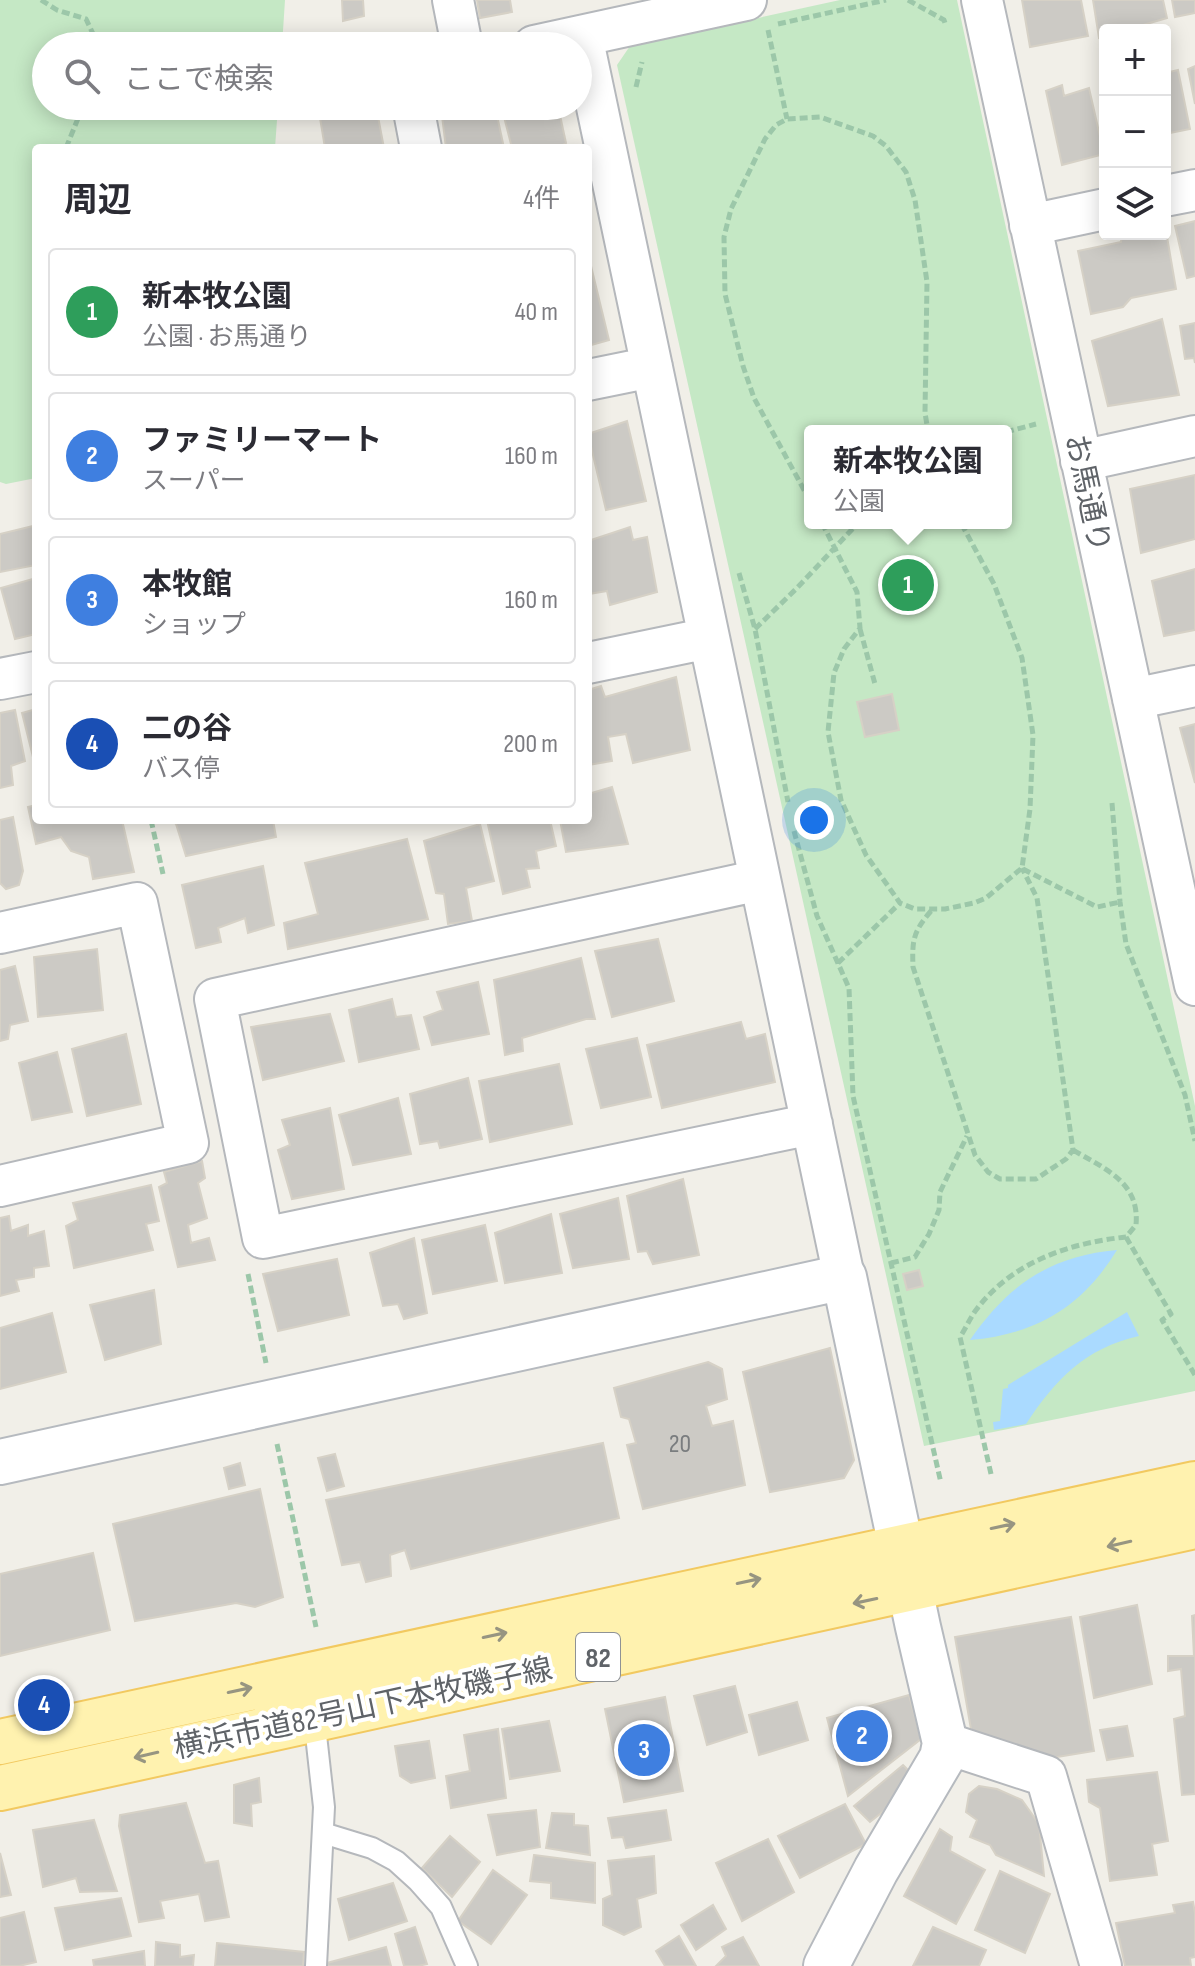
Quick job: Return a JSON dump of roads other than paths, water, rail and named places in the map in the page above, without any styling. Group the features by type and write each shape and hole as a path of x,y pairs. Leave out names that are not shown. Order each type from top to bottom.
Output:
{"main road":[{"name":"横浜市道82号山下本牧磯子線","path":"0,1742 1195,1484"},
{"name":"横浜市道82号山下本牧磯子線","path":"0,1788 314,1717 911,1591 1195,1526"}],"street":[{"path":"453,0 459,32"},
{"path":"592,34 746,0"},
{"name":"お馬通り","path":"982,0 1133,699 1190,935 1195,985"},
{"path":"592,83 901,1548 945,1743 942,1758 876,1870 826,1966"},
{"path":"416,120 420,144"},
{"path":"1171,195 1195,190"},
{"path":"1030,225 1099,210"},
{"path":"592,379 652,367"},
{"path":"1081,461 1195,436"},
{"path":"592,662 709,638"},
{"path":"0,679 32,673"},
{"path":"1133,699 1195,686"},
{"path":"760,880 215,999 263,1238 812,1124"},
{"path":"0,933 137,903 188,1143 0,1186"},
{"path":"0,1462 844,1277"},
{"path":"945,1743 1046,1776 1101,1966"}],"lane":[{"path":"314,1717 324,1807 316,1966"},
{"path":"323,1833 372,1848 396,1861 441,1907 467,1966"}],"water":[{"path":"1117,1250 1089,1287 1056,1314 1016,1331 970,1340 1000,1304 1033,1277 1071,1259"},
{"path":"1127,1312 1139,1336 1103,1349 1073,1368 1048,1393 1026,1424 994,1430 993,1422 1000,1421 1003,1389"}],"place":[{"name":"新本牧公園","path":"908,585"},
{"name":"二の谷","path":"44,1705"},
{"name":"ファミリーマート","path":"862,1736"},
{"name":"本牧館","path":"644,1750"}]}
